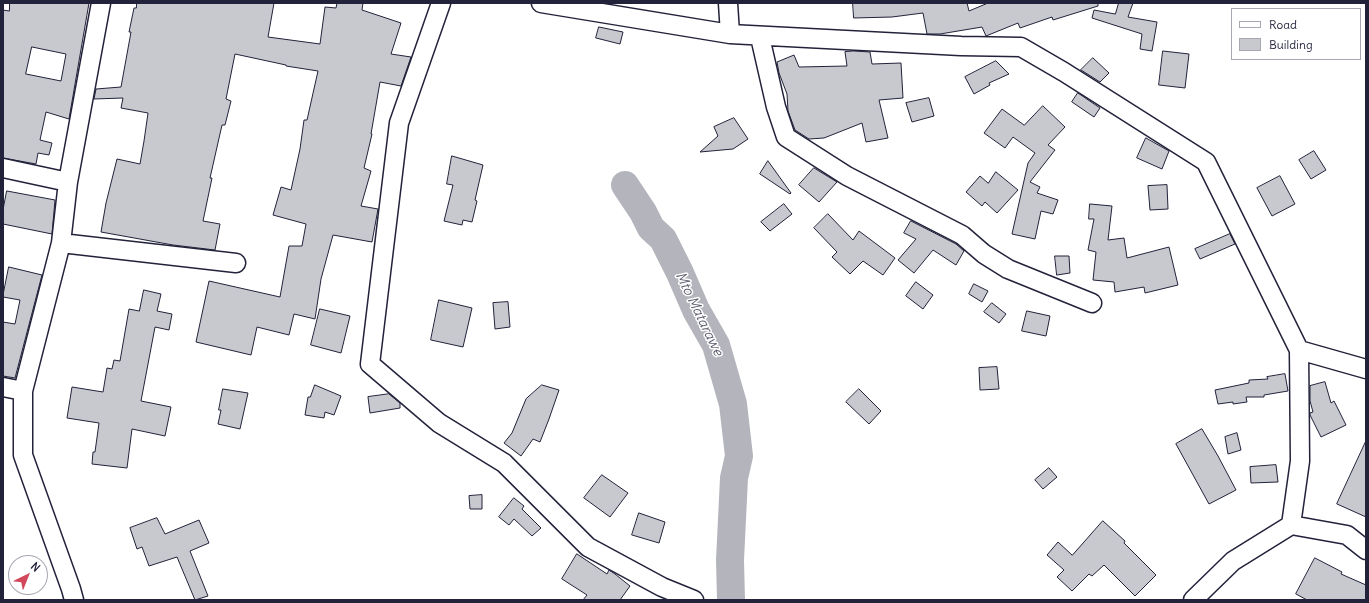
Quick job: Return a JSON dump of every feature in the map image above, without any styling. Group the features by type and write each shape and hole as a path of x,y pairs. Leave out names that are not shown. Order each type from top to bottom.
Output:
{"street":[{"path":"74,600 23,455 23,391 61,242 68,182 101,3"},
{"path":"441,3 399,123 370,364 439,423 504,463 588,546 662,587 694,600"},
{"path":"541,3 730,34 961,46 1021,47 1064,72 1206,162 1299,350 1300,461 1291,526"},
{"path":"728,3 730,34"},
{"path":"760,36 776,107 786,137 846,176 962,235 984,254 1008,269 1092,304"},
{"path":"3,168 68,182"},
{"path":"61,242 236,263"},
{"path":"1299,350 1366,369"},
{"path":"3,387 23,391"},
{"path":"1193,600 1232,561 1291,526 1348,535 1366,550"}],"building":[{"path":"10,3 89,3 69,119 46,112 40,140 52,143 49,155 38,153 36,164 3,158 3,10 9,11","holes":["32,47 66,54 61,81 26,74"]},
{"path":"137,3 274,3 268,37 320,44 325,7 336,8 337,3 363,3 362,10 401,23 391,54 411,57 401,86 380,82 372,134 364,168 371,171 361,206 378,209 372,242 333,235 321,279 315,319 294,314 289,335 257,327 251,355 196,342 209,281 280,297 289,246 302,246 306,224 273,215 281,187 291,190 300,149 304,120 307,120 318,71 286,66 235,54 226,99 231,101 225,125 222,125 210,178 212,178 203,221 220,224 215,250 173,245 101,232 106,203 117,159 140,164 144,141 148,113 121,108 123,98 94,99 96,89 121,87 131,32 129,32 134,8 136,8"},
{"path":"853,3 967,3 969,11 988,3 1098,3 1098,6 1053,20 1052,17 1020,28 1018,23 986,36 982,27 940,34 927,34 923,13 892,17 854,18"},
{"path":"1119,3 1133,3 1128,17 1157,22 1152,51 1140,49 1142,34 1092,18 1094,10 1115,14"},
{"path":"599,27 623,32 620,44 596,38"},
{"path":"1163,51 1189,54 1185,88 1159,85"},
{"path":"845,52 870,52 872,64 901,63 903,98 879,100 888,138 866,142 862,123 824,138 809,139 795,130 788,111 787,94 779,73 777,62 794,55 799,67 847,66"},
{"path":"1093,58 1109,73 1100,82 1081,70"},
{"path":"996,61 1009,74 989,83 990,85 974,94 965,77"},
{"path":"1078,93 1100,108 1094,117 1072,102"},
{"path":"929,98 934,116 912,122 906,103"},
{"path":"1043,106 1065,127 1048,145 1055,150 1030,182 1040,187 1037,193 1058,200 1053,214 1041,211 1035,239 1012,234 1028,163 1035,153 1013,137 1005,148 984,133 1002,109 1024,125"},
{"path":"734,118 748,139 733,149 700,152 718,136 714,127"},
{"path":"1146,138 1169,151 1162,169 1137,158"},
{"path":"1314,151 1326,170 1311,179 1299,160"},
{"path":"452,156 483,165 475,200 477,201 472,222 463,220 462,225 444,221 453,185 447,184"},
{"path":"768,161 791,193 790,194 760,174"},
{"path":"814,168 837,182 819,202 799,185"},
{"path":"996,172 1018,190 997,213 985,202 982,206 966,192 980,176 988,183"},
{"path":"1280,176 1295,204 1272,216 1257,188"},
{"path":"1167,185 1168,209 1150,210 1148,186"},
{"path":"7,191 55,200 52,234 3,224 3,210"},
{"path":"784,204 792,214 770,231 761,222"},
{"path":"1090,204 1112,206 1108,240 1124,238 1127,258 1169,247 1178,285 1145,293 1144,287 1115,292 1114,282 1093,280 1096,252 1088,250 1094,219 1089,219"},
{"path":"828,214 853,240 859,231 895,258 883,275 863,261 850,274 832,257 837,252 814,228"},
{"path":"911,221 956,244 964,251 956,265 933,250 914,273 898,260 916,239 904,233"},
{"path":"1230,234 1235,244 1200,259 1195,249"},
{"path":"1055,256 1069,256 1070,273 1057,275"},
{"path":"9,267 42,275 15,378 3,376 3,322 15,324 20,300 3,297"},
{"path":"916,282 933,295 923,309 906,296"},
{"path":"974,284 988,291 982,302 969,294"},
{"path":"144,290 161,294 157,311 172,314 169,330 155,327 141,401 171,407 165,436 132,429 127,468 92,464 99,423 67,418 72,387 103,392 107,368 112,369 114,360 120,361 129,309 139,311"},
{"path":"439,300 472,308 463,347 431,340"},
{"path":"508,302 510,327 495,329 493,303"},
{"path":"992,303 1006,314 999,323 984,312"},
{"path":"320,309 350,316 341,353 311,345"},
{"path":"1027,311 1050,316 1046,336 1022,331"},
{"path":"997,367 999,389 980,390 979,368"},
{"path":"1285,374 1288,391 1264,395 1264,397 1246,397 1247,402 1218,404 1215,390 1249,383 1249,380 1268,379 1267,377"},
{"path":"1325,382 1331,403 1334,401 1346,425 1321,437 1310,415 1310,413 1313,412 1310,401 1310,386"},
{"path":"315,385 341,396 334,415 325,412 324,418 305,415 308,397 310,397"},
{"path":"542,385 559,390 540,442 533,439 521,456 504,443 512,433 526,399"},
{"path":"223,389 248,393 240,429 218,424"},
{"path":"859,389 881,411 869,424 846,402"},
{"path":"389,394 400,403 400,408 370,413 368,397"},
{"path":"1202,429 1236,490 1209,504 1176,444"},
{"path":"1237,433 1241,450 1228,454 1225,437"},
{"path":"1366,441 1366,517 1337,504"},
{"path":"1276,465 1278,482 1251,483 1250,467"},
{"path":"1049,468 1057,477 1043,489 1035,480"},
{"path":"602,475 628,493 610,517 584,498"},
{"path":"482,495 482,509 470,509 469,496"},
{"path":"514,498 524,506 522,509 541,528 532,536 514,519 509,525 499,517"},
{"path":"639,513 665,522 659,543 632,535"},
{"path":"157,518 165,534 199,520 209,543 190,551 208,596 195,600 177,557 149,566 142,547 137,549 130,528"},
{"path":"1103,521 1125,541 1124,543 1156,575 1135,596 1104,565 1092,576 1089,574 1072,591 1057,577 1064,570 1047,555 1058,542 1072,555"},
{"path":"577,554 607,574 609,570 630,586 620,600 583,600 587,595 562,579"},
{"path":"1315,558 1342,572 1341,574 1366,585 1366,600 1307,600 1296,594"}],"waterway":[{"name":"Mto Matarawe","path":"625,185 643,212 651,228 663,239 696,310 716,345 733,404 739,456 734,478 730,560 731,600"}]}
